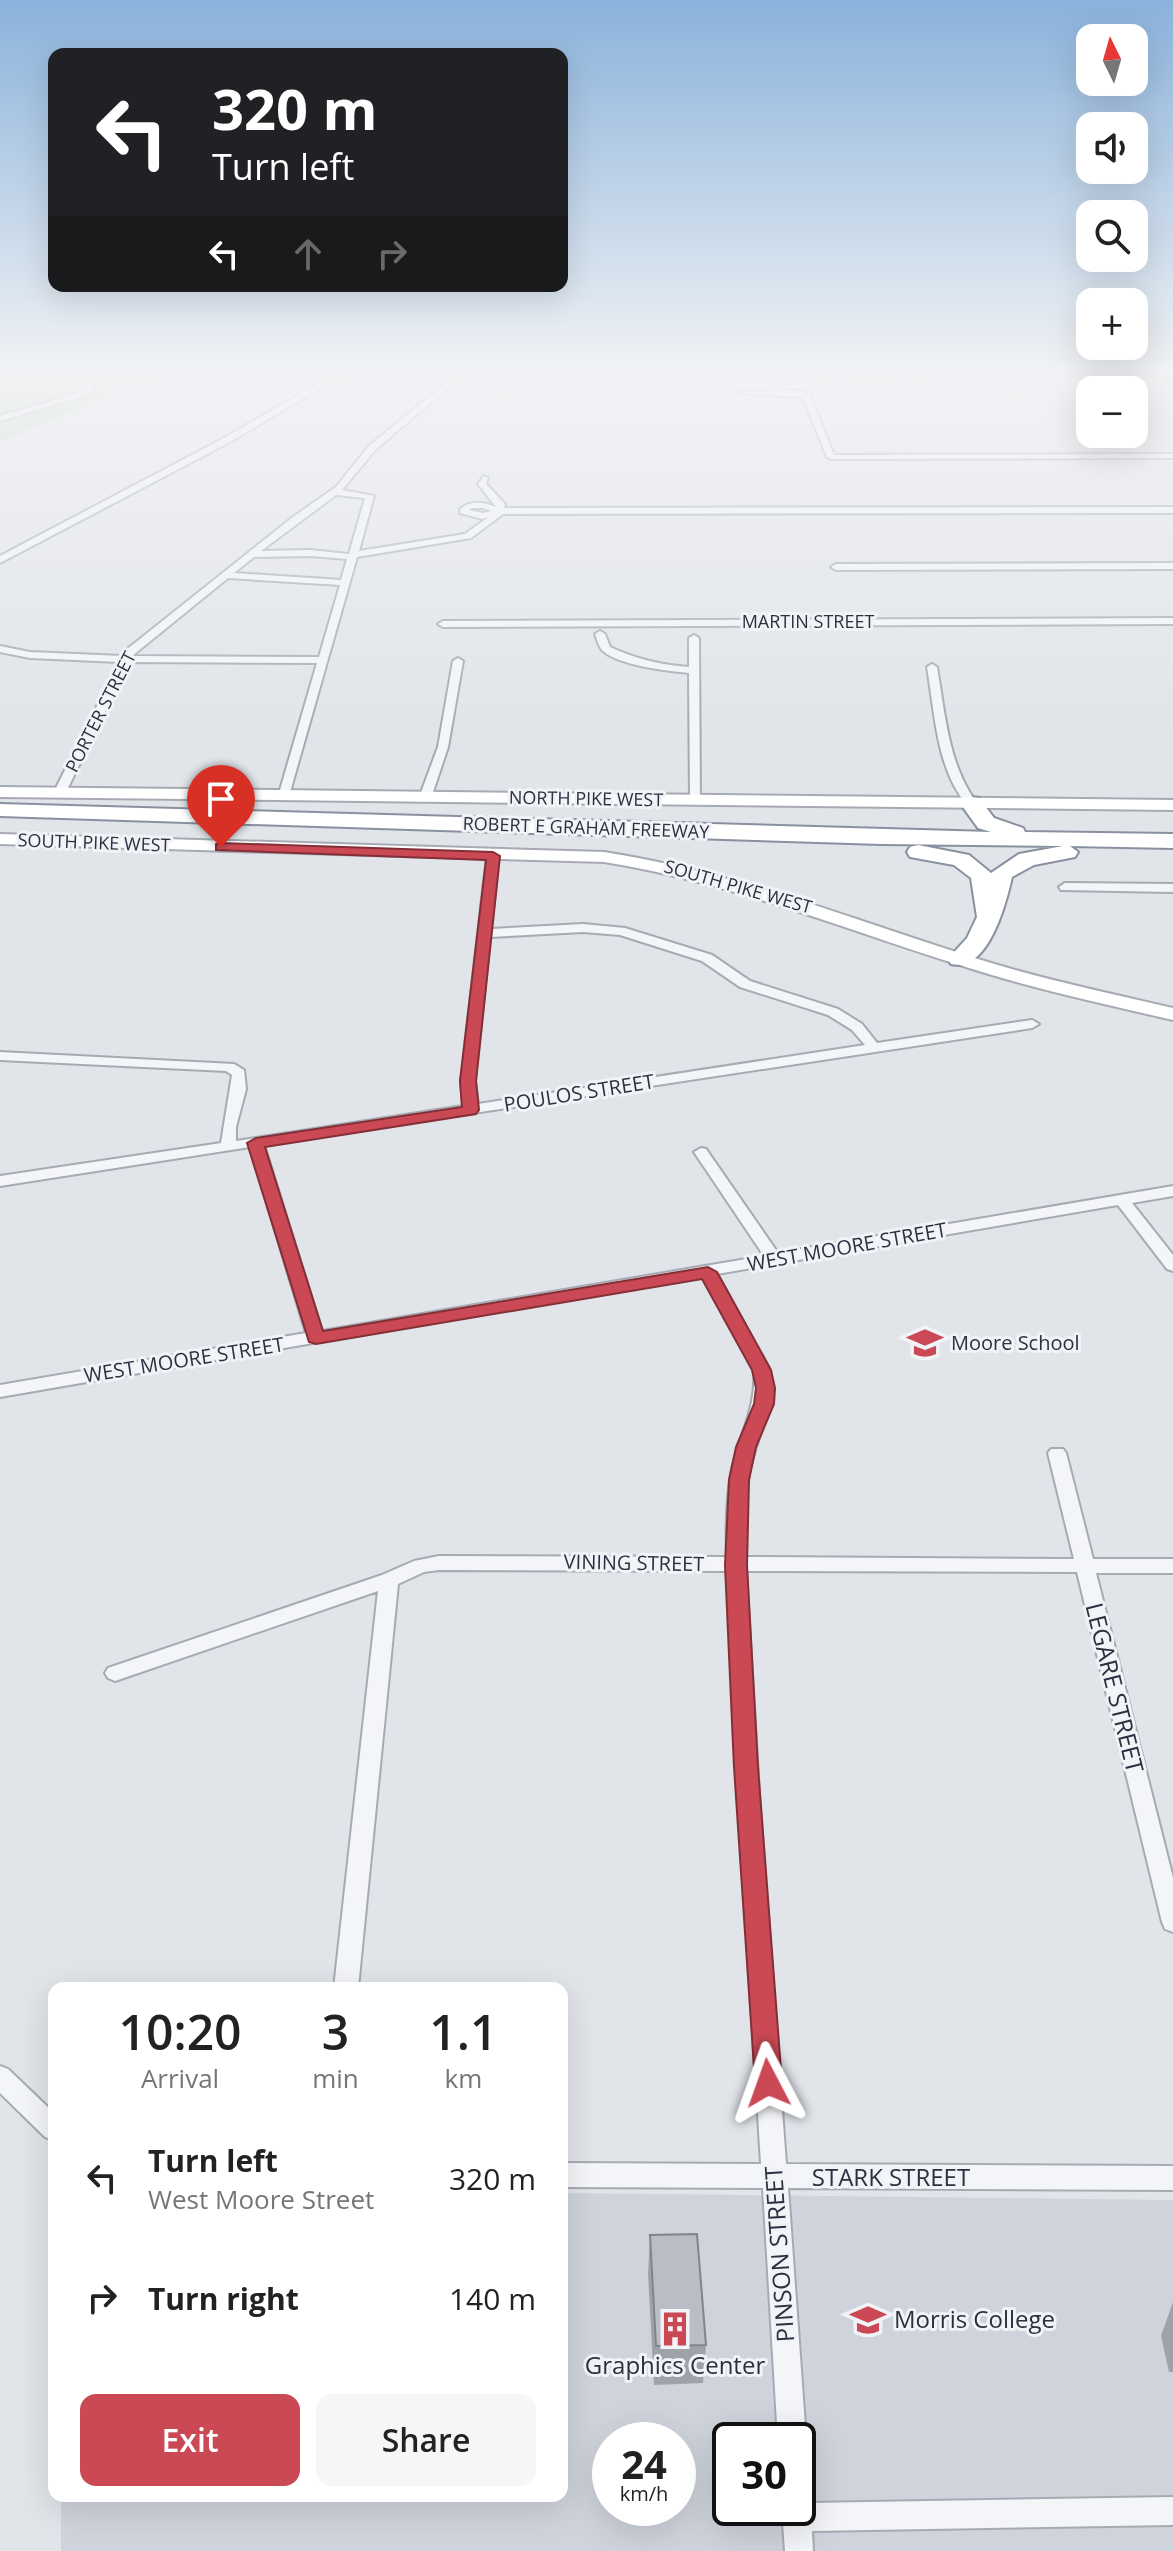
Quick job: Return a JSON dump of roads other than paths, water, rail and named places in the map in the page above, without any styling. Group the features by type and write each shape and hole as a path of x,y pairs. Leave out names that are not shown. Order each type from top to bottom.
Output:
{"highway":[{"path":"878,841 952,833 968,826 974,809 1004,831 1106,844"},
{"name":"ROBERT E GRAHAM FREEWAY","path":"0,810 878,841"},
{"name":"ROBERT E GRAHAM FREEWAY","path":"0,823 878,841 1106,844 1173,841"},
{"path":"878,841 961,860 982,876 986,923"},
{"path":"960,959 977,945 997,899 1002,874 1012,866 1051,854 1106,844"},
{"name":"ROBERT E GRAHAM FREEWAY","path":"1106,844 1173,849"}],"main road":[{"name":"NORTH PIKE WEST","path":"0,792 696,800 974,809 1173,805"},
{"name":"SOUTH PIKE WEST","path":"0,839 604,857 661,864 710,875 960,959 1093,997 1173,1014"}],"street":[{"path":"0,560 130,491"},
{"path":"284,797 370,496 336,491"},
{"name":"PORTER STREET","path":"59,794 125,659 139,642 336,491"},
{"path":"253,554 352,556 468,536 498,515 501,504 489,491"},
{"path":"499,511 1173,510"},
{"path":"836,567 1173,566"},
{"path":"226,575 345,583"},
{"name":"MARTIN STREET","path":"443,624 1173,621"},
{"path":"600,634 606,649 627,659 659,668 694,670"},
{"path":"694,638 696,800"},
{"path":"2,650 30,655 125,659 324,660"},
{"path":"425,798 443,747 458,661"},
{"path":"932,667 948,752 962,796 974,809"},
{"path":"471,1110 468,1081 493,856"},
{"path":"1065,887 1173,888"},
{"path":"486,933 583,928 621,931 707,958 745,984 833,1012 857,1027 873,1047"},
{"name":"POULOS STREET","path":"0,1181 1032,1024"},
{"path":"0,1056 229,1067 239,1073 241,1081 226,1132 229,1147"},
{"path":"256,1143 316,1338"},
{"path":"701,1152 774,1259"},
{"name":"WEST MOORE STREET","path":"0,1391 1173,1191"},
{"path":"1121,1199 1173,1266"},
{"name":"PINSON STREET","path":"708,1272 762,1370 765,1388 764,1404 746,1447 739,1480 736,1565 746,1767 791,2422"},
{"name":"LEGARE STREET","path":"1057,1453 1173,1922"},
{"name":"VINING STREET","path":"115,1673 389,1580 421,1566 461,1561 1173,1566"},
{"path":"347,1982 389,1580"},
{"path":"0,2077 48,2123"},
{"name":"STARK STREET","path":"568,2175 1173,2178"},
{"path":"816,2512 1173,2511"},
{"path":"797,2526 799,2551"}],"place":[{"name":"Moore School","path":"925,1343"},
{"name":"Morris College","path":"868,2320"},
{"name":"Graphics Center","path":"675,2329"}]}
